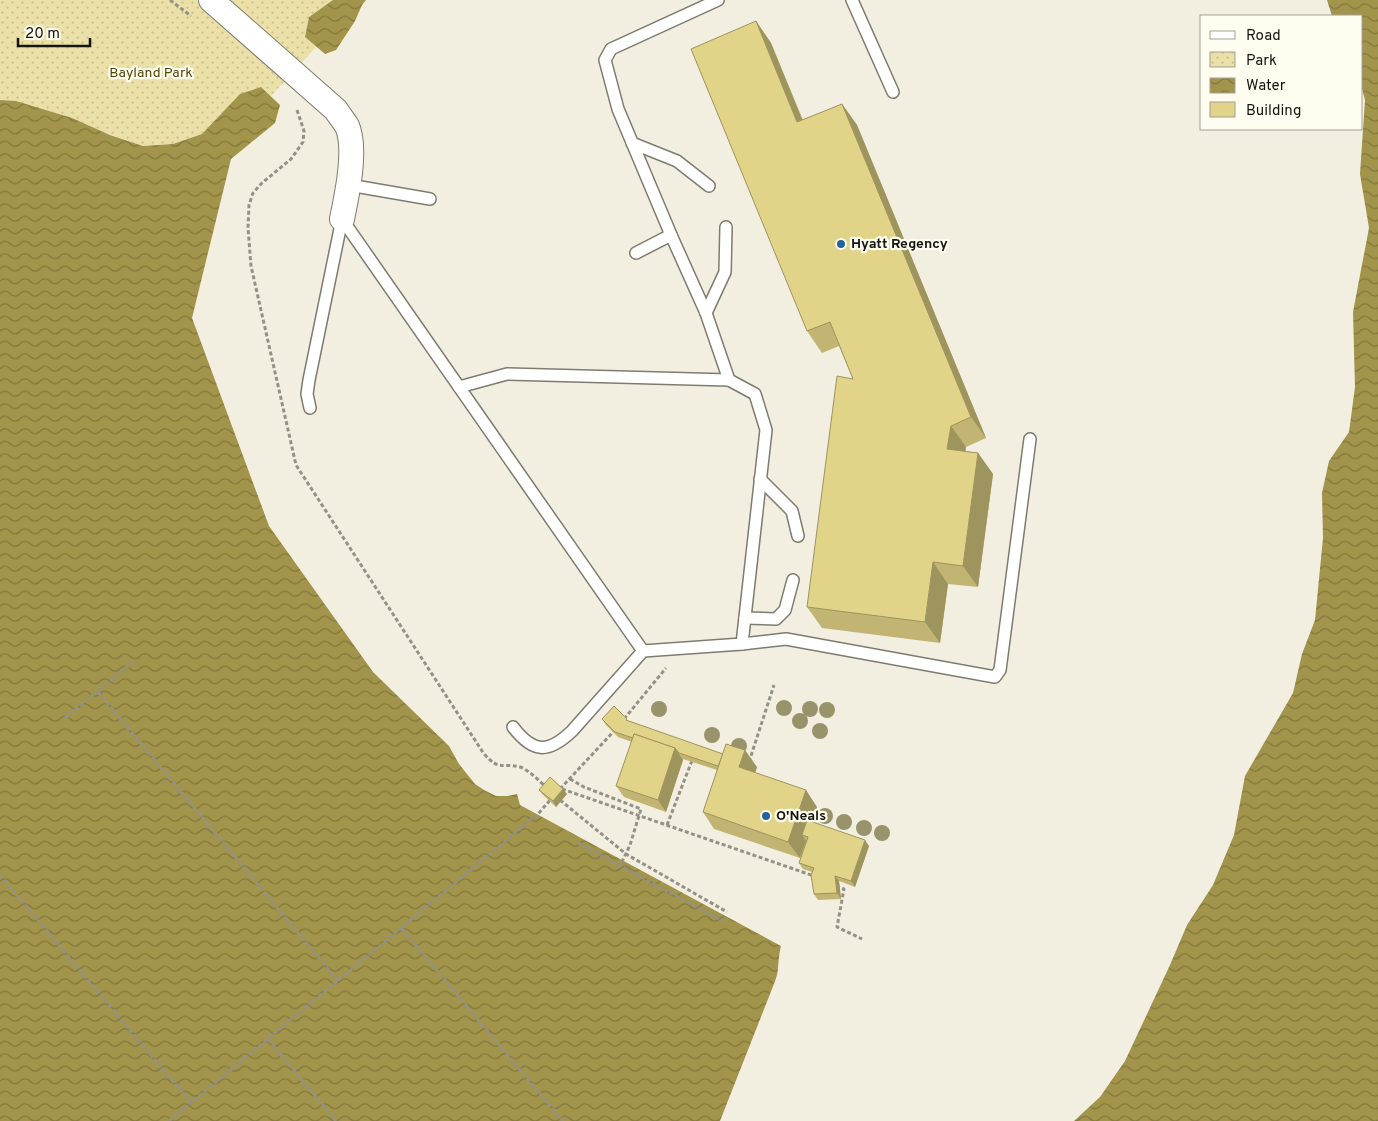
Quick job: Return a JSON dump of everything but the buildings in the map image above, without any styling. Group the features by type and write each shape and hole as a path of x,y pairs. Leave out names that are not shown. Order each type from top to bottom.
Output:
{"street":[{"path":"211,0 336,110 348,127 351,153 349,185 342,219"}],"lane":[{"path":"718,0 611,49 605,60 618,109 706,313 729,380"},
{"path":"852,0 893,92"},
{"path":"632,143 677,161 709,186"},
{"path":"349,185 430,199"},
{"path":"342,219 643,651"},
{"path":"310,408 307,394 309,380 342,219"},
{"path":"706,313 725,272 726,227"},
{"path":"636,253 671,235"},
{"path":"459,387 507,374 729,380 755,394 766,430 742,644"},
{"path":"513,728 528,744 534,747 546,746 564,739 643,651 786,639 995,676 1000,670 1030,439"},
{"path":"760,479 792,511 798,536"},
{"path":"745,618 776,619 785,610 793,580"}],"path":[{"path":"170,0 192,17"},
{"path":"291,103 297,110 302,122 304,131 303,142 291,159 253,193 249,205 248,228 251,266 296,465 484,754 494,764 499,766 521,767 548,790"},
{"path":"65,718 134,661"},
{"path":"623,720 666,668"},
{"path":"748,765 774,684"},
{"path":"98,692 338,981"},
{"path":"169,1121 538,814 616,728 596,704"},
{"path":"667,825 694,756 702,759"},
{"path":"570,779 584,787 641,809 620,866"},
{"path":"560,789 820,878"},
{"path":"554,795 626,854 727,912"},
{"path":"578,844 724,922"},
{"path":"0,875 191,1103"},
{"path":"830,883 844,888 837,927 862,939"},
{"path":"402,929 563,1121"},
{"path":"268,1039 336,1121"}],"green space":[{"name":"Bayland Park","path":"0,0 333,0 309,17 305,37 316,47 271,96 261,87 240,94 202,134 173,144 143,146 16,101 0,100"}],"water":[{"path":"333,0 366,0 336,50 325,54 305,37 309,17"},
{"path":"1327,0 1378,0 1378,1121 1074,1121 1100,1097 1125,1061 1187,925 1213,885 1234,835 1245,776 1293,693 1302,654 1315,620 1323,538 1322,493 1329,461 1349,432 1355,387 1353,312 1369,228 1360,174 1365,100 1363,93 1363,15 1332,15"},
{"path":"261,87 280,105 275,123 231,159 192,318 269,526 373,672 449,746 459,764 475,784 496,796 517,794 520,805 781,946 775,981 720,1121 0,1121 0,100 16,101 72,118 110,135 143,146 173,144 202,134 240,94"}],"place":[{"name":"Hyatt Regency","path":"841,244"},
{"name":"O'Neals","path":"766,816"}]}
